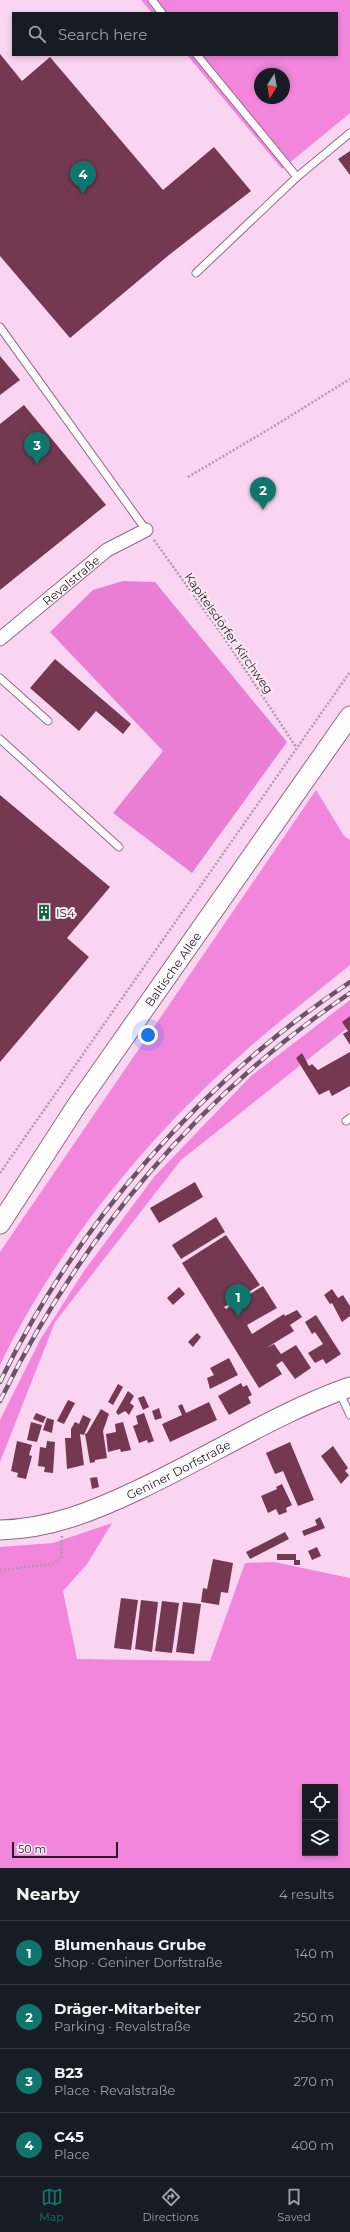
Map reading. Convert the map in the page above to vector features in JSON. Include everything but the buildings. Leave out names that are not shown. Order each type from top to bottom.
[{"type":"main road","name":"Baltische Allee","points":[[0,1224],[76,1106],[350,716]]},
{"type":"main road","name":"Geniner Dorfstraße","points":[[0,1530],[26,1530],[100,1508],[164,1478],[307,1403],[344,1389]]},
{"type":"street","name":"Revalstraße","points":[[0,639],[107,550],[146,530]]},
{"type":"lane","points":[[152,0],[161,12]]},
{"type":"lane","points":[[198,56],[297,177]]},
{"type":"lane","points":[[196,273],[297,177],[350,133]]},
{"type":"lane","points":[[0,327],[146,530]]},
{"type":"lane","points":[[0,678],[48,721]]},
{"type":"lane","points":[[0,739],[119,847]]},
{"type":"lane","points":[[344,1389],[350,1415]]},
{"type":"path","points":[[188,477],[350,379]]},
{"type":"path","name":"Kapitelsdörfer Kirchweg","points":[[146,530],[225,639],[296,747]]},
{"type":"path","points":[[0,1173],[296,747],[350,672]]},
{"type":"path","points":[[0,1570],[53,1564],[61,1559],[62,1536]]},
{"type":"shaded area","points":[[141,0],[350,0],[350,113],[282,169],[188,56],[338,56],[338,12],[151,12]]},
{"type":"shaded area","points":[[123,581],[155,582],[287,742],[192,873],[113,813],[163,751],[50,632],[93,590]]},
{"type":"shaded area","points":[[316,790],[344,836],[350,840],[350,965],[248,1048],[166,1127],[102,1202],[73,1242],[21,1323],[0,1365],[0,1252]]},
{"type":"shaded area","points":[[350,1000],[350,1026],[181,1160],[55,1322],[0,1462],[0,1420],[40,1340],[84,1271],[154,1177],[251,1076]]},
{"type":"shaded area","points":[[112,1523],[87,1564],[63,1591],[77,1659],[210,1661],[245,1563],[274,1562],[350,1578],[350,1868],[0,1868],[0,1547],[53,1543]]},
{"type":"railway","points":[[0,1382],[31,1323],[67,1266],[106,1211],[149,1159],[195,1110],[244,1064],[296,1021],[350,982]]},
{"type":"railway","points":[[0,1401],[32,1341],[67,1282],[106,1227],[148,1174],[194,1124],[243,1077],[295,1033],[350,993]]},
{"type":"place","name":"C45","points":[[83,194]]},
{"type":"place","name":"B23","points":[[37,465]]},
{"type":"place","name":"Dräger-Mitarbeiter","points":[[263,510]]},
{"type":"place","name":"IS4","points":[[44,912]]},
{"type":"place","name":"Blumenhaus Grube","points":[[238,1317]]}]
